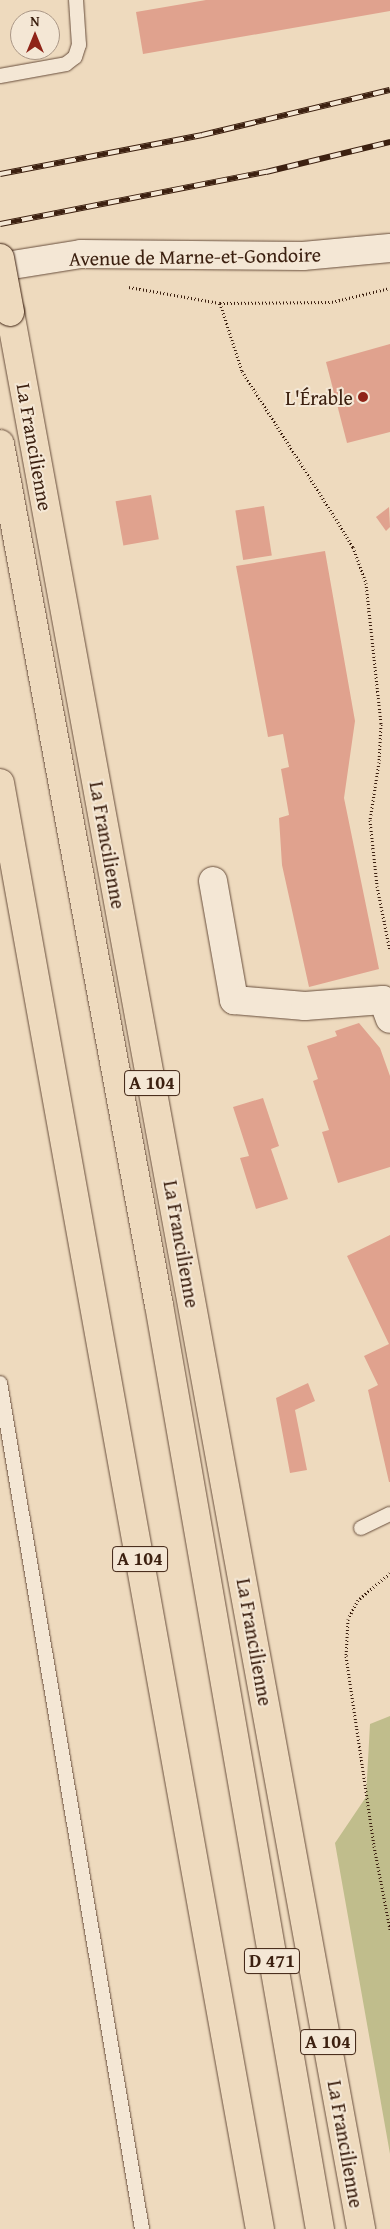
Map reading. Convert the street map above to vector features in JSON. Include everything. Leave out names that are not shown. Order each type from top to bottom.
[{"type":"main road","name":"La Francilienne","points":[[0,258],[361,2229]]},
{"type":"main road","name":"D 471","points":[[0,444],[159,1305],[224,1693],[320,2229]]},
{"type":"main road","name":"A 104","points":[[0,783],[260,2229]]},
{"type":"street","name":"Avenue de Marne-et-Gondoire","points":[[0,268],[81,254],[303,256],[390,248]]},
{"type":"street","points":[[213,881],[234,1000],[305,1006],[383,1000],[390,1019]]},
{"type":"lane","points":[[0,76],[66,64],[75,57],[79,45],[76,0]]},
{"type":"lane","points":[[0,1383],[142,2229]]},
{"type":"lane","points":[[360,1528],[390,1514]]},
{"type":"path","points":[[125,286],[220,303],[332,302],[390,288]]},
{"type":"path","points":[[220,303],[242,371],[353,547],[366,583],[381,724],[380,762],[370,820],[377,886],[390,951]]},
{"type":"path","points":[[390,1573],[355,1606],[348,1619],[346,1656],[364,1789],[390,1929]]},
{"type":"shaded area","points":[[390,1716],[390,2154],[335,1843],[366,1797],[370,1724]]},
{"type":"building","points":[[206,0],[390,0],[390,11],[143,54],[136,12]]},
{"type":"building","name":"L'Érable","points":[[390,344],[390,432],[347,443],[326,362]]},
{"type":"building","points":[[151,495],[159,539],[123,546],[116,501]]},
{"type":"building","points":[[264,506],[272,555],[243,560],[235,511]]},
{"type":"building","points":[[389,507],[390,527],[386,531],[376,517]]},
{"type":"building","points":[[325,551],[355,721],[344,798],[379,969],[309,987],[282,865],[279,818],[289,815],[281,769],[289,767],[283,734],[268,737],[236,566]]},
{"type":"building","points":[[359,1023],[380,1048],[390,1076],[390,1167],[338,1183],[322,1132],[329,1130],[313,1081],[318,1079],[307,1046],[337,1036],[335,1031]]},
{"type":"building","points":[[263,1098],[279,1146],[271,1149],[288,1199],[256,1209],[240,1158],[249,1156],[233,1107]]},
{"type":"building","points":[[390,1235],[389,1482],[368,1390],[378,1385],[364,1356],[389,1344],[347,1256]]},
{"type":"building","points":[[308,1383],[315,1401],[295,1410],[307,1470],[290,1473],[276,1398]]},
{"type":"railway","points":[[0,174],[202,135],[390,90]]},
{"type":"railway","points":[[0,224],[266,172],[390,142]]},
{"type":"place","name":"L'Érable","points":[[363,397]]}]
